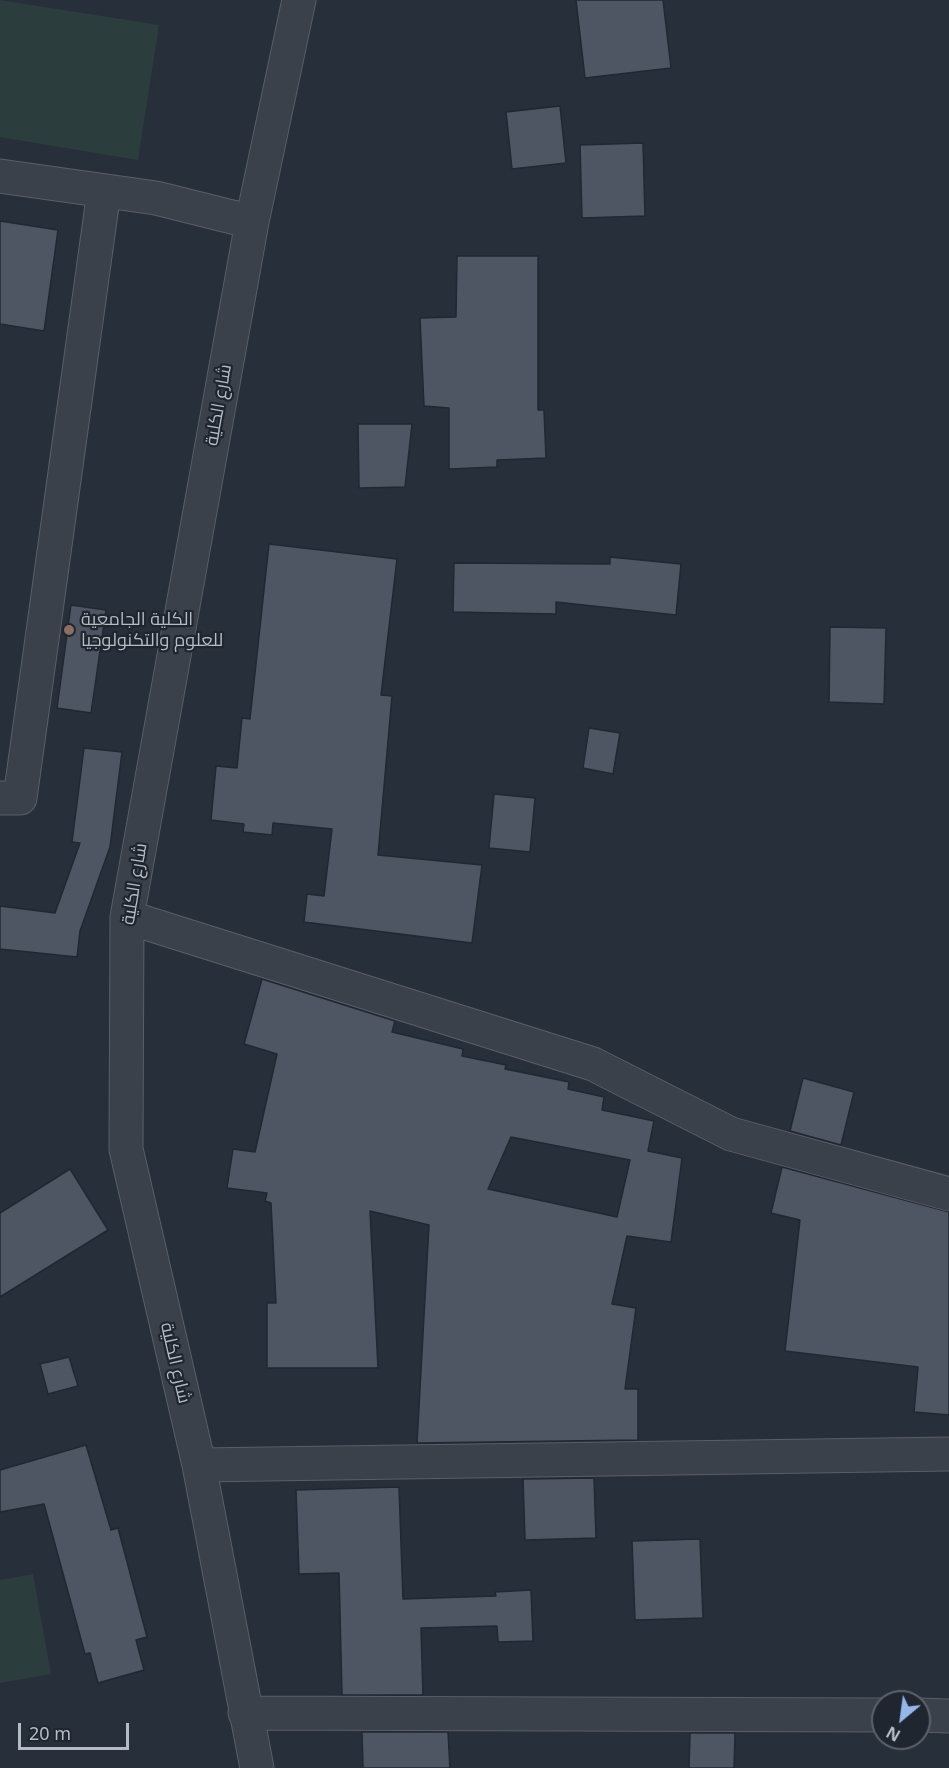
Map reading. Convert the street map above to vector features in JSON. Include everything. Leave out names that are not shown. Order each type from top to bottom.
[{"type":"street","name":"شارع الكلية","points":[[256,1768],[199,1466],[126,1149],[127,917],[252,222],[299,0]]},
{"type":"street","points":[[0,176],[156,198],[252,222]]},
{"type":"street","points":[[0,798],[20,798],[105,190]]},
{"type":"street","points":[[127,917],[593,1064],[731,1134],[949,1194]]},
{"type":"street","points":[[199,1466],[949,1454]]},
{"type":"street","points":[[245,1713],[871,1715]]},
{"type":"street","points":[[931,1715],[949,1716]]},
{"type":"shaded area","points":[[0,0],[159,25],[138,160],[0,137]]},
{"type":"shaded area","points":[[33,1574],[51,1674],[0,1683],[0,1580]]},
{"type":"building","points":[[576,0],[663,0],[671,68],[585,78]]},
{"type":"building","points":[[560,106],[566,163],[512,169],[506,112]]},
{"type":"building","points":[[643,143],[645,216],[582,218],[580,145]]},
{"type":"building","points":[[0,221],[58,230],[44,331],[0,324]]},
{"type":"building","points":[[457,256],[538,256],[538,410],[544,410],[546,458],[497,460],[497,467],[449,469],[449,408],[424,406],[420,318],[456,317]]},
{"type":"building","points":[[358,424],[412,424],[405,487],[359,488]]},
{"type":"building","points":[[269,544],[397,559],[381,695],[392,696],[378,855],[482,865],[472,943],[304,922],[307,894],[324,896],[332,829],[273,823],[272,835],[243,832],[244,824],[211,820],[216,766],[237,768],[242,718],[250,719]]},
{"type":"building","points":[[610,557],[681,564],[676,615],[556,602],[556,614],[453,612],[454,563],[610,564]]},
{"type":"building","points":[[71,605],[106,610],[91,713],[57,708]]},
{"type":"building","points":[[830,627],[886,628],[884,704],[829,702]]},
{"type":"building","points":[[589,728],[620,733],[613,774],[583,768]]},
{"type":"building","points":[[84,748],[122,752],[110,847],[80,931],[77,957],[0,949],[0,906],[55,913],[80,843],[72,842]]},
{"type":"building","points":[[494,794],[535,798],[530,852],[489,848]]},
{"type":"building","points":[[262,979],[395,1021],[392,1032],[463,1049],[462,1056],[506,1065],[505,1069],[569,1082],[568,1089],[604,1097],[602,1110],[654,1121],[648,1151],[682,1158],[671,1242],[627,1236],[612,1304],[636,1308],[625,1389],[638,1389],[638,1440],[417,1443],[429,1225],[370,1211],[378,1368],[267,1368],[267,1303],[276,1303],[271,1203],[265,1201],[267,1193],[227,1188],[233,1149],[255,1152],[277,1054],[244,1044]],"holes":[[[511,1137],[630,1160],[617,1217],[488,1189]]]},
{"type":"building","points":[[803,1078],[854,1092],[841,1145],[790,1131]]},
{"type":"building","points":[[782,1167],[949,1212],[949,1415],[914,1412],[918,1367],[785,1351],[800,1220],[771,1213]]},
{"type":"building","points":[[70,1169],[108,1230],[0,1297],[0,1213]]},
{"type":"building","points":[[69,1357],[78,1386],[48,1394],[40,1364]]},
{"type":"building","points":[[86,1445],[111,1530],[118,1528],[147,1637],[136,1640],[144,1670],[98,1683],[90,1653],[85,1654],[44,1504],[0,1512],[0,1470]]},
{"type":"building","points":[[594,1478],[596,1538],[525,1540],[523,1479]]},
{"type":"building","points":[[399,1487],[403,1599],[496,1596],[495,1592],[531,1590],[533,1641],[498,1642],[497,1626],[421,1628],[423,1695],[342,1695],[339,1573],[299,1574],[296,1490]]},
{"type":"building","points":[[700,1539],[703,1618],[635,1620],[632,1541]]},
{"type":"building","points":[[362,1732],[448,1732],[450,1768],[363,1768]]},
{"type":"building","points":[[690,1733],[735,1733],[734,1768],[689,1768]]},
{"type":"place","name":"الكلية الجامعية للعلوم والتكنولوجيا","points":[[69,630]]}]
